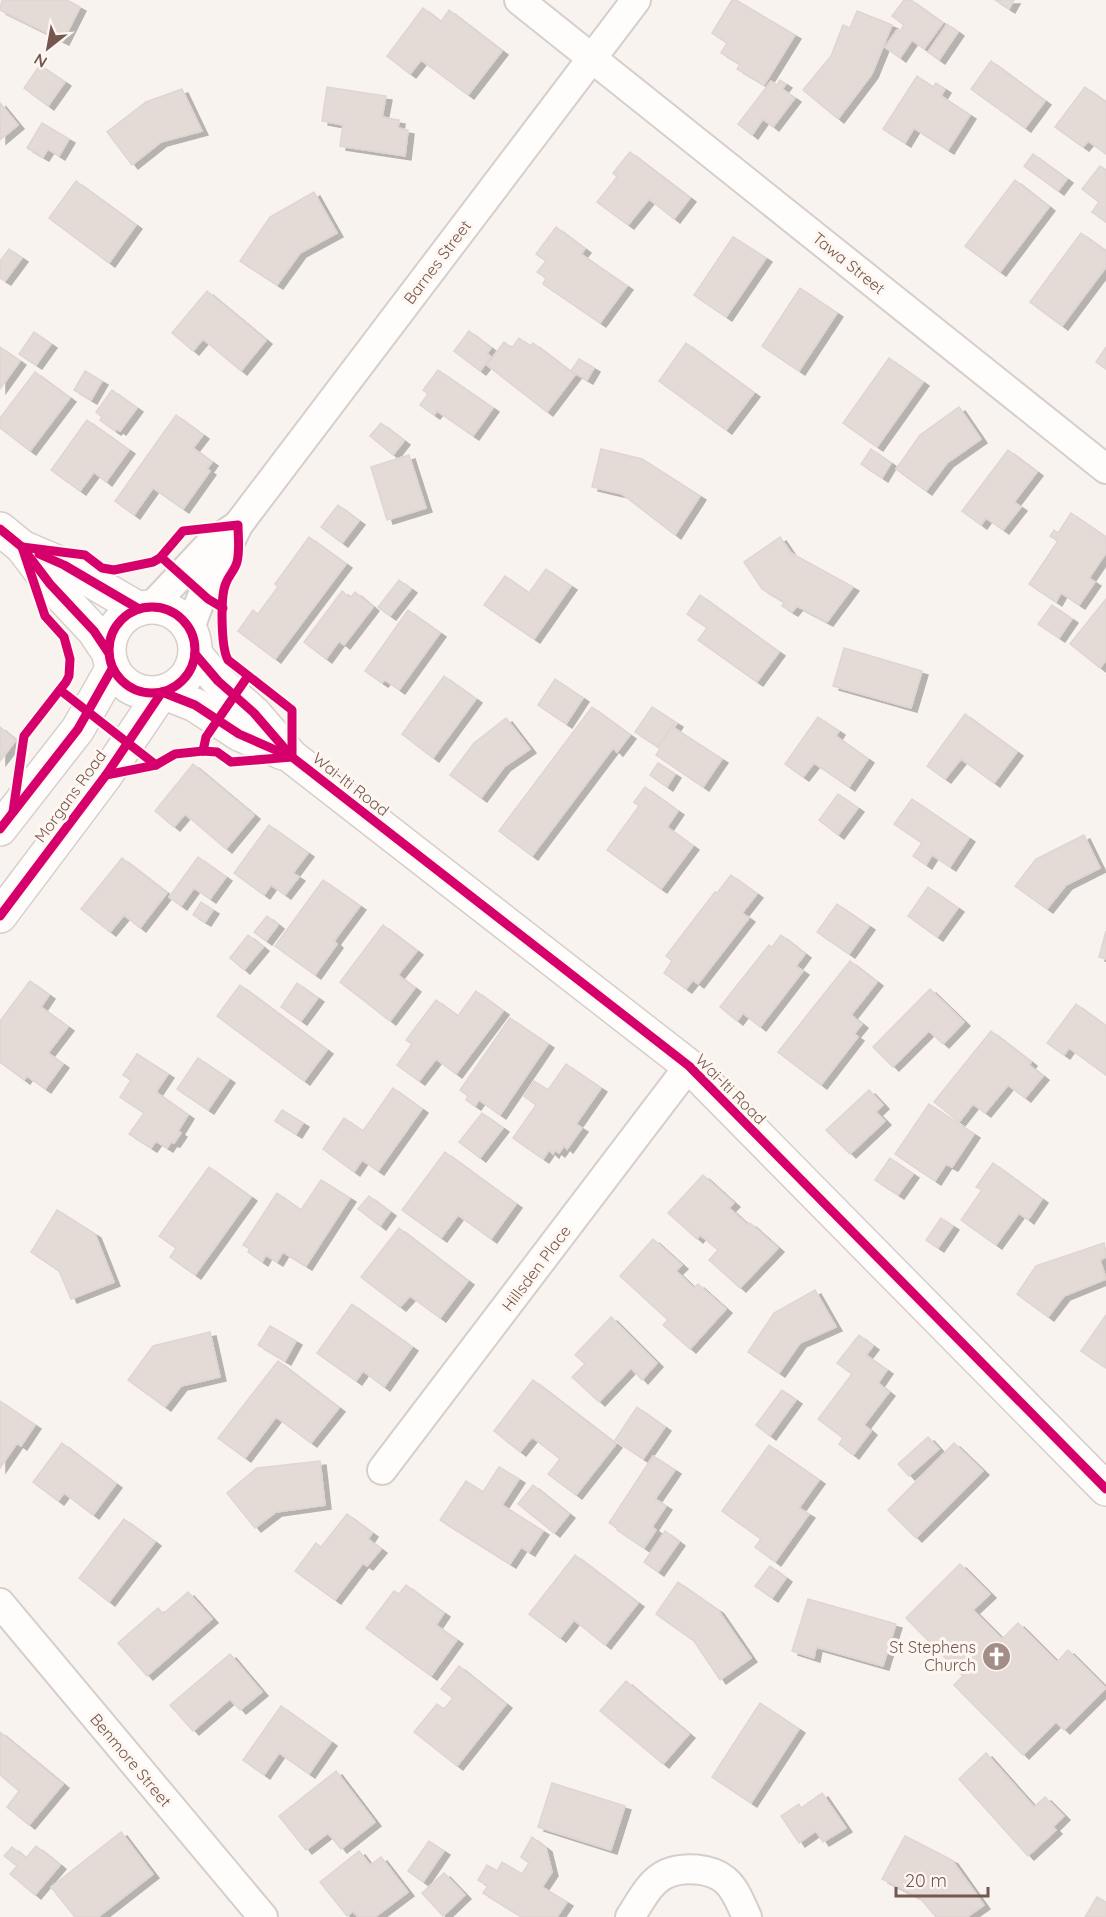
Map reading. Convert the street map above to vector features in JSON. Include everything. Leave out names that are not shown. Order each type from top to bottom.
[{"type":"street","name":"Tawa Street","points":[[519,0],[1106,469]]},
{"type":"street","name":"Barnes Street","points":[[193,642],[196,609],[238,525],[636,0]]},
{"type":"street","name":"Barnes Street","points":[[145,608],[210,544],[238,525]]},
{"type":"street","points":[[11,538],[145,608]]},
{"type":"street","points":[[11,538],[94,631],[121,681],[133,689],[147,694],[176,687],[187,676],[193,665],[193,642],[173,613],[162,608],[145,608],[126,615],[117,625],[110,638],[110,660]]},
{"type":"street","name":"Wai-Iti Road","points":[[193,642],[218,681],[254,713],[292,757],[689,1066],[1106,1489]]},
{"type":"street","name":"Morgans Road","points":[[0,829],[78,729],[110,660]]},
{"type":"street","name":"Wai-Iti Road","points":[[162,692],[195,705],[239,734],[292,757]]},
{"type":"street","name":"Morgans Road","points":[[0,916],[106,775],[162,692]]},
{"type":"street","name":"Hillsden Place","points":[[382,1470],[689,1066]]},
{"type":"street","name":"Benmore Street","points":[[1,1607],[262,1917]]},
{"type":"street","points":[[630,1917],[648,1889],[666,1874],[688,1869],[709,1872],[726,1881],[737,1896],[747,1917]]},
{"type":"building","points":[[2,0],[67,0],[80,7],[63,41],[0,10]]},
{"type":"building","points":[[732,0],[736,0],[795,35],[764,85],[737,69],[740,64],[721,53],[727,43],[712,33]]},
{"type":"building","points":[[904,0],[911,0],[943,23],[924,49],[912,40],[900,58],[885,47],[897,30],[900,31],[904,25],[892,16]]},
{"type":"building","points":[[995,0],[1014,0],[1009,9]]},
{"type":"building","points":[[423,8],[441,22],[449,10],[502,51],[468,95],[421,60],[410,74],[387,56]]},
{"type":"building","points":[[857,11],[892,25],[872,74],[838,119],[803,90],[831,56],[843,25],[850,28]]},
{"type":"building","points":[[947,24],[958,32],[939,60],[928,52]]},
{"type":"building","points":[[991,61],[1045,101],[1025,128],[971,89]]},
{"type":"building","points":[[40,65],[65,82],[48,106],[24,88]]},
{"type":"building","points":[[917,76],[933,87],[936,83],[945,89],[941,96],[970,115],[948,150],[914,128],[905,143],[883,129]]},
{"type":"building","points":[[780,80],[786,84],[782,89],[795,98],[773,127],[763,119],[752,135],[738,124],[771,81],[777,85]]},
{"type":"building","points":[[327,87],[386,96],[382,117],[399,120],[398,128],[408,130],[405,156],[340,146],[343,125],[322,121]]},
{"type":"building","points":[[1085,87],[1106,102],[1106,154],[1088,141],[1083,147],[1055,127]]},
{"type":"building","points":[[182,89],[202,131],[161,142],[132,165],[107,132],[146,102]]},
{"type":"building","points":[[0,103],[18,125],[0,140]]},
{"type":"building","points":[[42,123],[69,139],[59,156],[48,149],[43,157],[27,148]]},
{"type":"building","points":[[630,152],[690,198],[674,219],[649,199],[628,225],[597,202],[617,177],[613,173]]},
{"type":"building","points":[[1033,154],[1067,179],[1058,191],[1024,166]]},
{"type":"building","points":[[1100,166],[1106,170],[1106,222],[1092,212],[1099,202],[1082,189]]},
{"type":"building","points":[[1015,180],[1049,207],[1000,272],[965,246]]},
{"type":"building","points":[[76,181],[136,225],[109,263],[49,218]]},
{"type":"building","points":[[314,192],[337,233],[300,253],[277,285],[240,261],[270,217]]},
{"type":"building","points":[[556,227],[585,249],[581,254],[627,286],[600,323],[543,284],[546,278],[537,272],[546,261],[536,254]]},
{"type":"building","points":[[1081,233],[1106,251],[1106,267],[1062,326],[1030,302]]},
{"type":"building","points":[[733,237],[766,258],[726,317],[694,295]]},
{"type":"building","points":[[9,249],[22,258],[5,281],[0,278],[0,261]]},
{"type":"building","points":[[800,288],[837,313],[799,371],[762,346]]},
{"type":"building","points":[[207,291],[266,340],[241,371],[203,339],[193,351],[172,333]]},
{"type":"building","points":[[469,331],[491,348],[487,353],[491,357],[480,371],[454,351]]},
{"type":"building","points":[[34,332],[51,344],[36,365],[19,354]]},
{"type":"building","points":[[519,338],[530,346],[533,343],[575,375],[547,412],[487,365],[504,342],[512,348]]},
{"type":"building","points":[[686,343],[754,393],[726,430],[659,381]]},
{"type":"building","points":[[0,347],[20,361],[0,389]]},
{"type":"building","points":[[1106,347],[1106,369],[1096,362]]},
{"type":"building","points":[[889,358],[923,382],[877,447],[843,423]]},
{"type":"building","points":[[579,359],[594,368],[587,380],[571,371]]},
{"type":"building","points":[[438,370],[493,408],[473,436],[437,411],[434,415],[420,405],[428,394],[423,390]]},
{"type":"building","points":[[85,371],[102,381],[91,400],[74,390]]},
{"type":"building","points":[[35,372],[70,398],[30,451],[0,428],[0,418]]},
{"type":"building","points":[[112,390],[137,408],[120,431],[117,429],[115,431],[100,420],[102,417],[96,412]]},
{"type":"building","points":[[959,407],[981,439],[947,463],[926,491],[896,469],[920,435]]},
{"type":"building","points":[[176,415],[203,435],[193,448],[212,462],[207,469],[210,471],[183,509],[153,488],[134,515],[115,501]]},
{"type":"building","points":[[87,420],[129,450],[106,482],[94,472],[80,491],[51,470]]},
{"type":"building","points":[[381,423],[404,441],[393,455],[370,436]]},
{"type":"building","points":[[601,449],[642,459],[700,496],[675,535],[622,494],[592,487]]},
{"type":"building","points":[[871,449],[891,463],[882,478],[861,464]]},
{"type":"building","points":[[1008,450],[1037,472],[1014,502],[1021,507],[1003,530],[986,518],[981,525],[962,511]]},
{"type":"building","points":[[409,455],[426,508],[387,520],[371,467]]},
{"type":"building","points":[[338,505],[359,521],[342,543],[321,527]]},
{"type":"building","points":[[1071,513],[1106,537],[1106,553],[1089,578],[1095,582],[1079,605],[1061,593],[1056,602],[1029,584],[1058,541],[1050,536],[1054,530],[1058,533]]},
{"type":"building","points":[[309,537],[346,564],[275,659],[238,631],[253,610],[258,614],[278,587],[275,584]]},
{"type":"building","points":[[780,537],[791,553],[853,587],[827,622],[797,606],[792,612],[782,606],[784,602],[762,589],[744,562]]},
{"type":"building","points":[[546,569],[571,586],[534,639],[484,605],[505,576],[529,593]]},
{"type":"building","points":[[399,580],[411,589],[390,616],[378,607]]},
{"type":"building","points":[[342,591],[350,598],[355,592],[373,607],[344,645],[339,641],[326,659],[304,642]]},
{"type":"building","points":[[700,595],[779,652],[757,682],[698,640],[707,628],[687,614]]},
{"type":"building","points":[[1106,599],[1106,660],[1100,668],[1070,644]]},
{"type":"building","points":[[1052,605],[1072,619],[1059,638],[1038,624]]},
{"type":"building","points":[[408,610],[440,633],[399,690],[385,680],[382,683],[365,671]]},
{"type":"building","points":[[844,648],[922,671],[911,708],[833,686]]},
{"type":"building","points":[[444,676],[476,699],[433,758],[402,734]]},
{"type":"building","points":[[555,679],[583,698],[566,724],[538,705]]},
{"type":"building","points":[[592,707],[630,735],[617,752],[613,748],[532,856],[499,831]]},
{"type":"building","points":[[652,707],[675,722],[658,747],[635,732]]},
{"type":"building","points":[[965,714],[1017,752],[994,783],[961,759],[945,779],[927,766]]},
{"type":"building","points":[[818,717],[839,731],[836,736],[868,759],[849,787],[814,763],[803,777],[785,764]]},
{"type":"building","points":[[506,718],[530,749],[504,767],[481,798],[450,775],[474,743]]},
{"type":"building","points":[[675,722],[677,723],[674,728],[722,759],[703,787],[656,755],[660,749],[658,747]]},
{"type":"building","points":[[0,727],[16,740],[0,761]]},
{"type":"building","points":[[658,763],[675,774],[667,787],[650,775]]},
{"type":"building","points":[[193,764],[254,815],[226,849],[185,814],[174,827],[155,811]]},
{"type":"building","points":[[645,787],[678,811],[667,827],[693,846],[661,889],[607,850],[639,806],[634,802]]},
{"type":"building","points":[[838,794],[858,808],[838,835],[819,820]]},
{"type":"building","points":[[912,799],[969,838],[950,867],[932,855],[926,865],[913,856],[922,843],[894,824]]},
{"type":"building","points":[[269,825],[308,853],[293,873],[299,877],[285,895],[271,885],[264,895],[234,873]]},
{"type":"building","points":[[1084,835],[1100,868],[1066,885],[1047,909],[1015,886],[1036,859]]},
{"type":"building","points":[[198,857],[226,877],[210,899],[194,888],[181,906],[169,897]]},
{"type":"building","points":[[122,858],[167,893],[140,928],[124,915],[110,932],[81,909]]},
{"type":"building","points":[[731,875],[757,894],[742,913],[749,918],[698,984],[693,980],[686,989],[664,973],[672,961],[666,956],[715,892],[717,893]]},
{"type":"building","points":[[323,880],[360,906],[334,941],[337,944],[315,975],[275,946]]},
{"type":"building","points":[[928,887],[958,908],[937,937],[908,916]]},
{"type":"building","points":[[201,902],[213,910],[205,922],[193,915]]},
{"type":"building","points":[[837,904],[869,926],[849,954],[817,932]]},
{"type":"building","points":[[267,916],[278,925],[266,941],[254,932]]},
{"type":"building","points":[[383,925],[417,951],[398,975],[415,988],[390,1021],[340,982]]},
{"type":"building","points":[[1106,931],[1106,959],[1099,957]]},
{"type":"building","points":[[248,935],[263,947],[244,970],[230,958]]},
{"type":"building","points":[[781,935],[805,954],[796,966],[803,971],[760,1027],[743,1013],[737,1021],[720,1007],[769,945],[772,947]]},
{"type":"building","points":[[850,961],[877,982],[851,1015],[862,1024],[854,1034],[858,1037],[821,1085],[778,1052]]},
{"type":"building","points":[[30,981],[49,995],[41,1007],[68,1027],[48,1053],[63,1064],[45,1089],[27,1076],[24,1080],[0,1062],[0,1021]]},
{"type":"building","points":[[297,983],[318,998],[301,1021],[281,1007]]},
{"type":"building","points":[[240,985],[327,1050],[304,1081],[217,1016]]},
{"type":"building","points":[[930,989],[964,1022],[943,1044],[929,1031],[893,1067],[873,1047]]},
{"type":"building","points":[[476,991],[503,1011],[456,1074],[436,1059],[419,1081],[397,1065],[412,1044],[406,1040],[436,1000],[458,1016]]},
{"type":"building","points":[[1076,1004],[1106,1026],[1106,1075],[1069,1048],[1064,1055],[1047,1043]]},
{"type":"building","points":[[510,1018],[548,1044],[500,1115],[479,1100],[475,1106],[466,1100],[468,1096],[460,1090]]},
{"type":"building","points":[[991,1031],[1031,1062],[1029,1065],[1043,1076],[1025,1098],[1008,1085],[985,1113],[973,1104],[959,1122],[934,1102]]},
{"type":"building","points":[[137,1054],[168,1074],[156,1092],[188,1115],[178,1131],[181,1133],[167,1148],[156,1141],[151,1148],[129,1134],[144,1113],[120,1097],[131,1080],[123,1075]]},
{"type":"building","points":[[198,1058],[229,1079],[208,1110],[177,1089]]},
{"type":"building","points":[[566,1064],[601,1088],[576,1124],[582,1128],[567,1149],[564,1146],[559,1153],[555,1150],[553,1154],[549,1150],[543,1159],[513,1138],[536,1105],[524,1096],[534,1081],[548,1090]]},
{"type":"building","points":[[393,1088],[422,1109],[378,1171],[362,1160],[354,1172],[323,1149],[344,1118],[363,1131]]},
{"type":"building","points":[[869,1090],[883,1105],[876,1112],[885,1121],[850,1154],[826,1130]]},
{"type":"building","points":[[929,1104],[974,1134],[952,1167],[946,1164],[935,1181],[895,1154]]},
{"type":"building","points":[[282,1110],[303,1123],[296,1134],[275,1121]]},
{"type":"building","points":[[482,1113],[503,1128],[480,1158],[459,1142]]},
{"type":"building","points":[[445,1152],[516,1204],[491,1239],[458,1215],[441,1238],[402,1210]]},
{"type":"building","points":[[890,1158],[913,1174],[898,1195],[875,1180]]},
{"type":"building","points":[[993,1163],[1042,1199],[1028,1220],[1019,1213],[996,1245],[961,1220],[982,1190],[976,1187]]},
{"type":"building","points":[[209,1167],[251,1197],[195,1275],[170,1257],[176,1248],[159,1236]]},
{"type":"building","points":[[703,1175],[734,1203],[729,1208],[778,1248],[740,1288],[709,1260],[718,1250],[700,1235],[697,1239],[668,1213]]},
{"type":"building","points":[[321,1180],[350,1198],[306,1266],[283,1252],[277,1262],[266,1255],[262,1262],[248,1252],[250,1249],[243,1245],[277,1193],[301,1210]]},
{"type":"building","points":[[369,1196],[390,1212],[380,1226],[358,1209]]},
{"type":"building","points":[[57,1210],[95,1234],[114,1282],[71,1299],[59,1271],[31,1252]]},
{"type":"building","points":[[941,1218],[953,1226],[938,1248],[926,1240]]},
{"type":"building","points":[[399,1228],[468,1281],[440,1318],[410,1296],[400,1307],[361,1277]]},
{"type":"building","points":[[653,1239],[682,1265],[676,1271],[694,1288],[698,1284],[726,1309],[690,1349],[663,1325],[668,1320],[620,1276]]},
{"type":"building","points":[[1104,1243],[1106,1257],[1100,1260],[1106,1279],[1064,1296],[1048,1317],[1017,1294],[1036,1266]]},
{"type":"building","points":[[815,1290],[836,1327],[800,1343],[779,1373],[748,1352],[774,1313]]},
{"type":"building","points":[[352,1304],[412,1347],[384,1387],[363,1371],[356,1381],[317,1353]]},
{"type":"building","points":[[1106,1315],[1106,1368],[1081,1351]]},
{"type":"building","points":[[611,1317],[657,1363],[642,1380],[631,1368],[599,1402],[572,1377],[585,1364],[575,1355]]},
{"type":"building","points":[[270,1326],[296,1341],[285,1361],[258,1345]]},
{"type":"building","points":[[210,1332],[220,1377],[181,1386],[165,1407],[128,1380],[153,1346]]},
{"type":"building","points":[[859,1335],[873,1346],[866,1355],[887,1370],[878,1383],[889,1392],[864,1425],[871,1431],[853,1455],[839,1444],[843,1438],[818,1419],[852,1374],[837,1363]]},
{"type":"building","points":[[278,1361],[339,1408],[311,1443],[276,1417],[245,1458],[218,1438]]},
{"type":"building","points":[[533,1380],[616,1444],[576,1495],[548,1474],[560,1459],[532,1437],[520,1452],[494,1431]]},
{"type":"building","points":[[782,1390],[796,1400],[770,1436],[756,1425]]},
{"type":"building","points":[[0,1401],[35,1425],[21,1446],[17,1443],[0,1468]]},
{"type":"building","points":[[637,1407],[665,1427],[643,1459],[615,1440]]},
{"type":"building","points":[[928,1437],[939,1449],[909,1476],[898,1464]]},
{"type":"building","points":[[62,1443],[116,1484],[93,1515],[64,1493],[58,1501],[33,1482]]},
{"type":"building","points":[[954,1443],[983,1471],[916,1538],[888,1510]]},
{"type":"building","points":[[769,1445],[819,1480],[799,1508],[809,1514],[775,1562],[755,1547],[761,1539],[722,1511]]},
{"type":"building","points":[[653,1456],[675,1470],[655,1499],[666,1506],[652,1527],[656,1530],[644,1548],[609,1523]]},
{"type":"building","points":[[320,1461],[325,1505],[276,1512],[255,1528],[227,1493],[257,1468]]},
{"type":"building","points":[[499,1467],[519,1479],[502,1505],[543,1531],[529,1552],[521,1547],[510,1564],[440,1520],[466,1481],[483,1492]]},
{"type":"building","points":[[533,1485],[569,1514],[554,1533],[518,1504]]},
{"type":"building","points":[[347,1514],[372,1533],[368,1539],[381,1549],[367,1566],[363,1563],[335,1600],[295,1571],[316,1543],[321,1547]]},
{"type":"building","points":[[124,1519],[155,1542],[109,1602],[79,1578]]},
{"type":"building","points":[[665,1531],[679,1542],[658,1572],[644,1562]]},
{"type":"building","points":[[575,1555],[638,1603],[605,1645],[574,1620],[560,1638],[529,1614]]},
{"type":"building","name":"St Stephens Church","points":[[960,1564],[990,1594],[973,1610],[1002,1639],[1018,1623],[1057,1662],[1068,1650],[1106,1688],[1064,1730],[1056,1722],[1023,1755],[954,1685],[963,1676],[906,1618]]},
{"type":"building","points":[[770,1566],[786,1578],[772,1598],[755,1586]]},
{"type":"building","points":[[678,1582],[718,1610],[751,1658],[720,1680],[694,1641],[656,1614]]},
{"type":"building","points":[[406,1585],[444,1613],[436,1625],[457,1640],[431,1676],[366,1628],[394,1591],[399,1594]]},
{"type":"building","points":[[188,1592],[212,1619],[147,1676],[118,1643],[158,1608],[163,1614]]},
{"type":"building","points":[[808,1599],[896,1624],[883,1666],[816,1647],[814,1658],[792,1651]]},
{"type":"building","points":[[230,1654],[262,1692],[240,1710],[230,1699],[193,1731],[170,1705]]},
{"type":"building","points":[[459,1666],[506,1704],[457,1766],[414,1732],[437,1704],[444,1709],[453,1698],[441,1689]]},
{"type":"building","points":[[626,1681],[689,1734],[663,1764],[600,1711]]},
{"type":"building","points":[[760,1703],[799,1729],[751,1803],[712,1777]]},
{"type":"building","points":[[281,1706],[331,1742],[309,1774],[279,1753],[264,1775],[243,1760]]},
{"type":"building","points":[[0,1732],[63,1784],[29,1825],[7,1807],[19,1791],[0,1775]]},
{"type":"building","points":[[986,1753],[1034,1807],[1045,1797],[1064,1816],[1053,1827],[1056,1830],[1028,1856],[959,1779]]},
{"type":"building","points":[[336,1771],[375,1822],[341,1849],[328,1833],[306,1850],[279,1816]]},
{"type":"building","points":[[552,1783],[625,1806],[611,1850],[538,1827]]},
{"type":"building","points":[[822,1793],[846,1828],[823,1842],[816,1831],[799,1843],[781,1816],[799,1804],[801,1808]]},
{"type":"building","points":[[121,1832],[153,1874],[98,1917],[75,1917],[51,1887]]},
{"type":"building","points":[[905,1836],[952,1860],[984,1905],[967,1917],[936,1917],[920,1898],[882,1879]]},
{"type":"building","points":[[532,1837],[546,1848],[552,1872],[542,1887],[567,1902],[557,1917],[522,1917],[483,1893],[488,1886],[478,1880],[487,1865],[497,1871],[502,1862],[522,1874],[529,1863],[521,1857]]},
{"type":"building","points":[[429,1841],[444,1851],[423,1882],[408,1871]]},
{"type":"building","points":[[36,1846],[60,1865],[35,1895],[10,1874],[17,1866],[4,1856],[12,1847],[26,1858]]},
{"type":"building","points":[[359,1851],[370,1865],[381,1857],[408,1892],[375,1917],[358,1917],[353,1911],[347,1916],[320,1882]]},
{"type":"building","points":[[444,1873],[465,1895],[443,1916],[422,1893]]},
{"type":"building","points":[[1097,1897],[1106,1902],[1106,1917],[1085,1917]]},
{"type":"cycle path","points":[[13,812],[24,736],[66,682],[69,676],[70,659],[64,637],[45,616],[22,547],[85,555],[102,568],[114,570],[153,562],[160,558],[183,531],[238,525],[237,562],[226,583],[223,599],[223,634],[226,654],[228,660],[292,710],[292,757],[231,762],[217,752],[203,751],[175,754],[156,765],[106,775]]},
{"type":"cycle path","points":[[0,529],[22,547],[50,584],[94,631],[108,652]]},
{"type":"cycle path","points":[[39,554],[64,565],[139,609]]},
{"type":"cycle path","points":[[161,557],[208,599],[223,608]]},
{"type":"cycle path","points":[[152,607],[169,610],[183,619],[192,633],[195,650],[192,667],[183,681],[169,690],[152,693],[135,690],[121,681],[112,667],[109,650],[112,633],[121,619],[135,610],[152,607]]},
{"type":"cycle path","points":[[195,654],[218,681],[254,713],[292,757],[689,1066],[1106,1489]]},
{"type":"cycle path","points":[[0,829],[78,729],[112,669]]},
{"type":"cycle path","points":[[203,751],[206,737],[248,676]]},
{"type":"cycle path","points":[[60,690],[156,765]]},
{"type":"cycle path","points":[[0,916],[106,775],[162,692],[195,705],[239,734],[287,755]]},
{"type":"place","name":"St Stephens Church","points":[[997,1656]]}]
